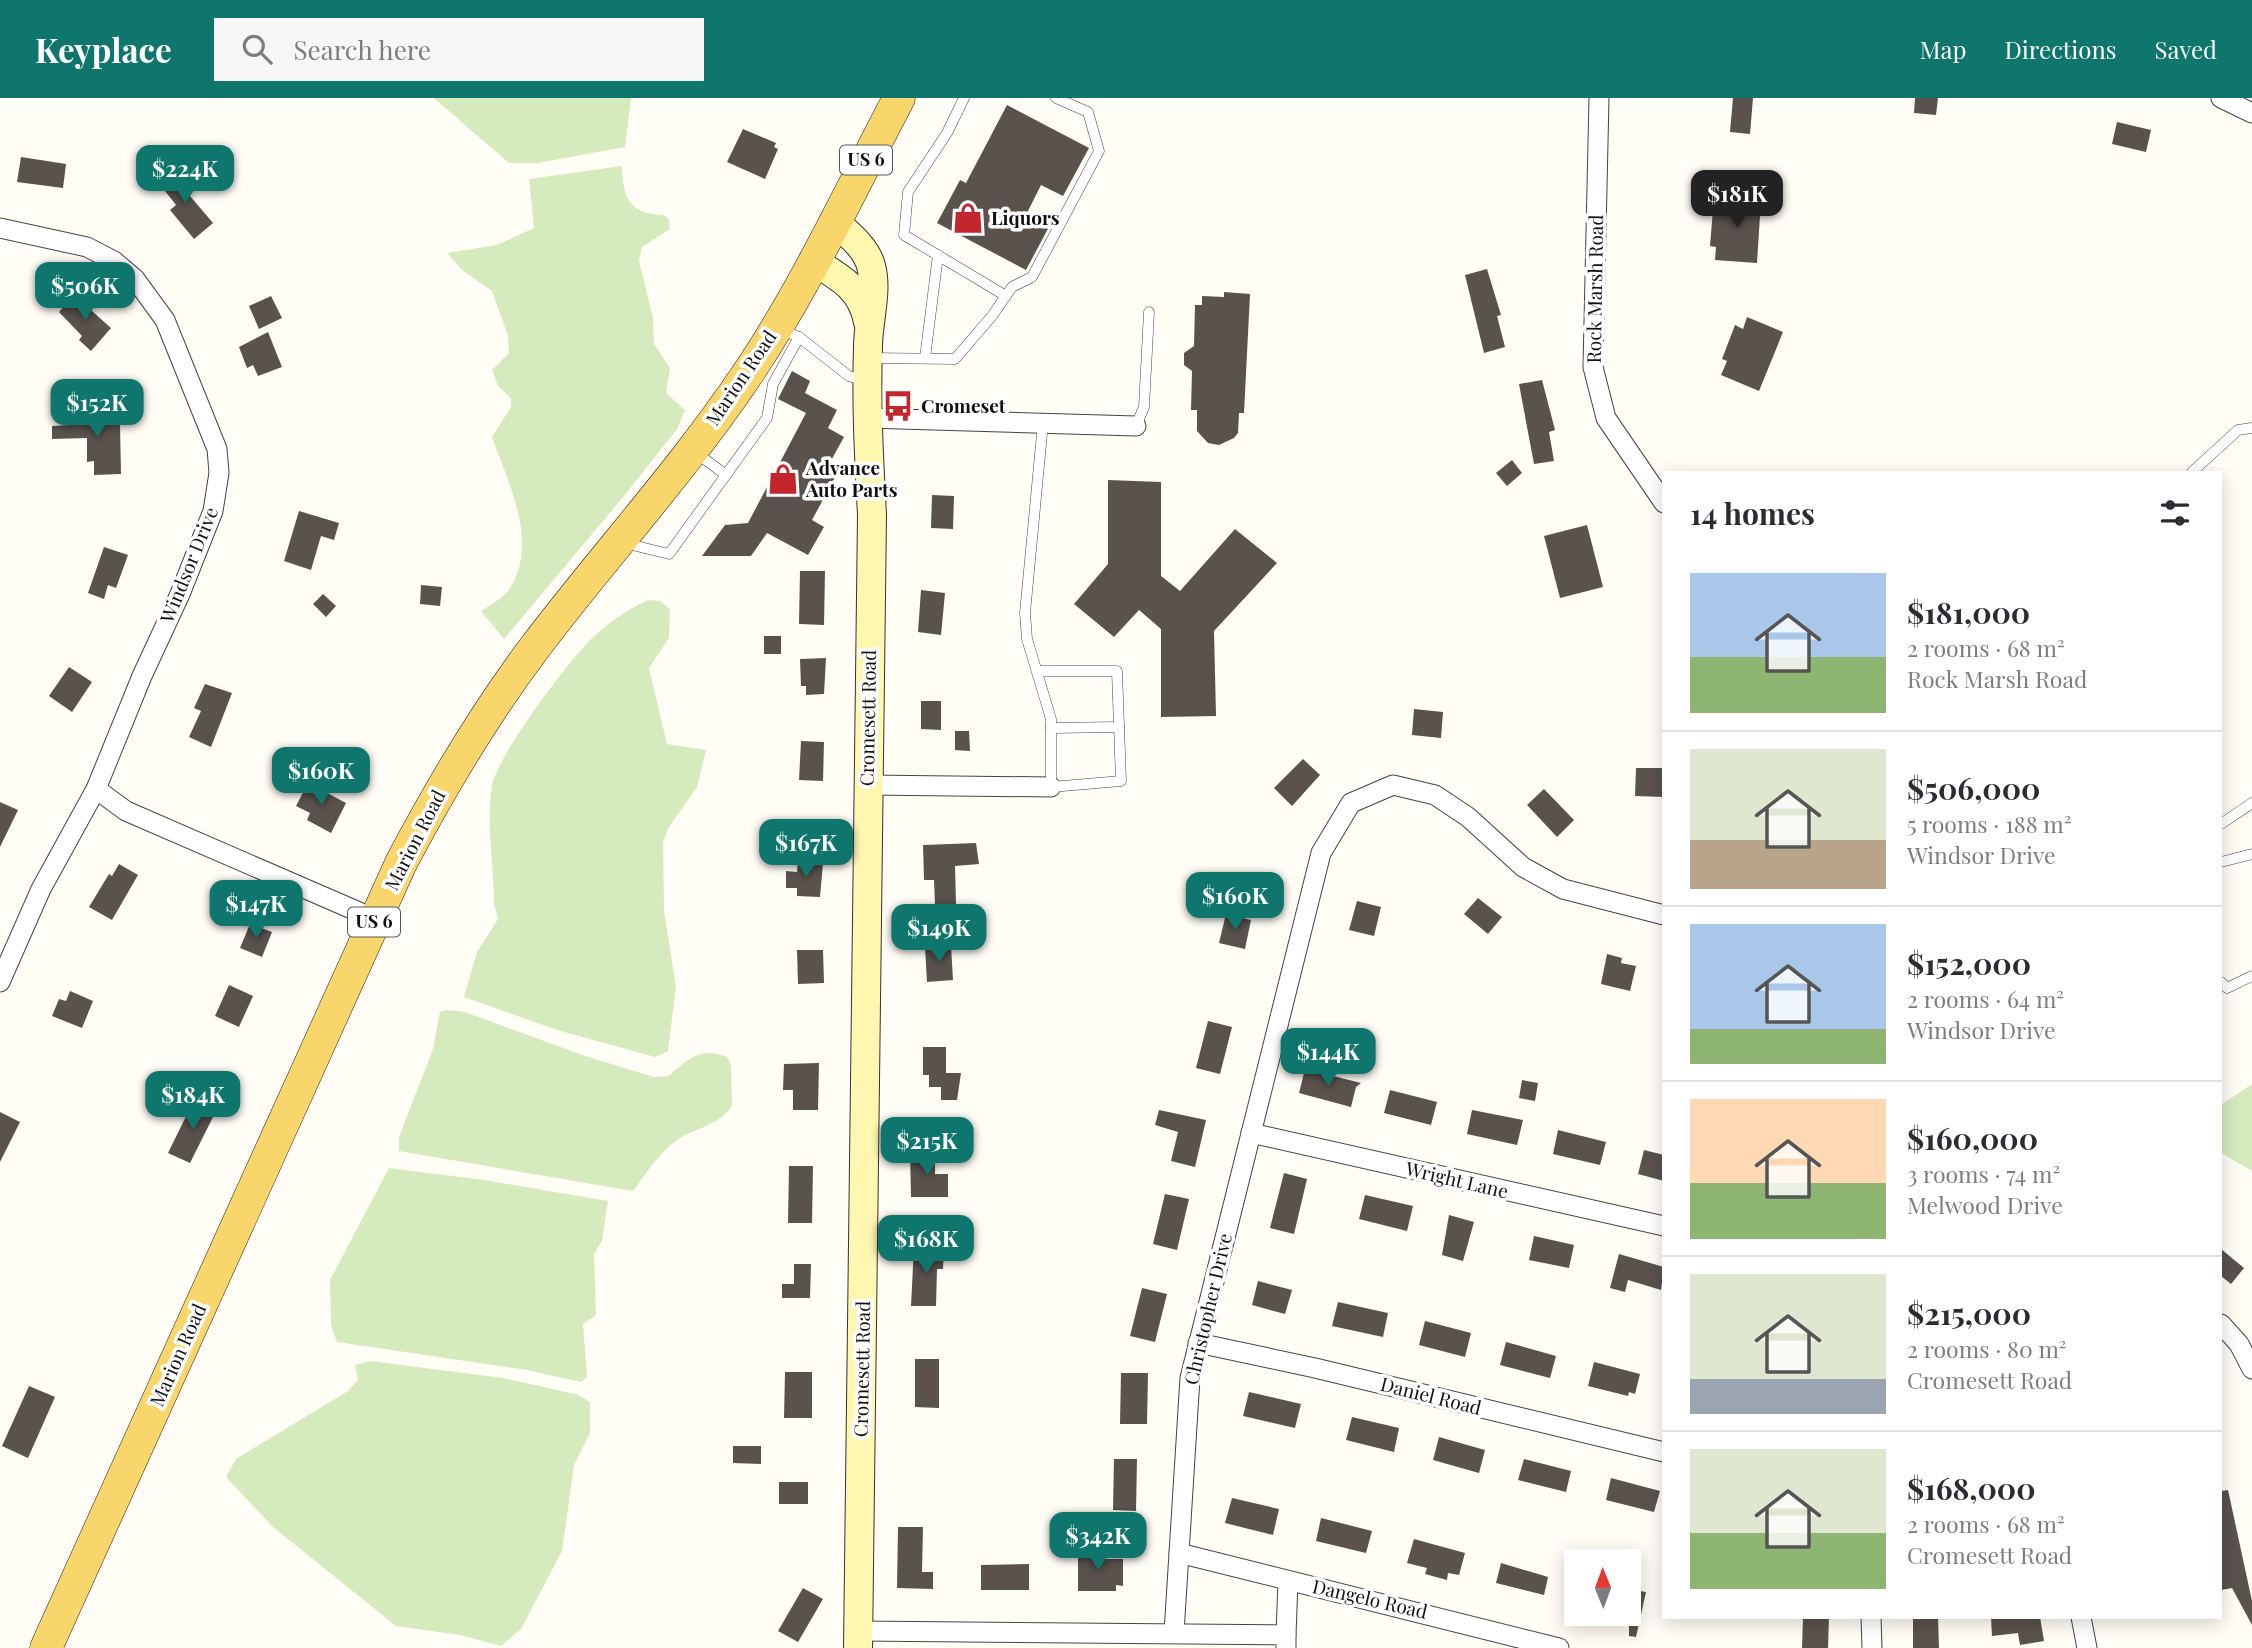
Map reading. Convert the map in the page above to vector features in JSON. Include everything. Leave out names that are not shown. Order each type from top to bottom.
[{"type":"main road","name":"Marion Road","points":[[46,1648],[375,919],[433,802],[478,726],[536,646],[620,542],[747,375],[787,332],[813,261],[899,98]]},
{"type":"street","name":"Rock Marsh Road","points":[[1599,98],[1592,367],[1606,418],[1662,500]]},
{"type":"street","points":[[2221,98],[2252,113]]},
{"type":"street","name":"Cromesett Road","points":[[834,221],[859,245],[870,264],[874,282],[868,324],[866,418],[872,515],[858,1640]]},
{"type":"street","name":"Windsor Drive","points":[[0,228],[87,247],[114,261],[135,279],[165,320],[218,452],[218,492],[202,540],[96,789],[41,888],[0,982]]},
{"type":"street","points":[[813,261],[843,278],[860,296],[868,324]]},
{"type":"street","points":[[866,418],[1136,426]]},
{"type":"street","points":[[867,785],[1034,784],[1051,787]]},
{"type":"street","name":"Christopher Drive","points":[[1174,1633],[1189,1378],[1321,853],[1350,803],[1393,785],[1435,795],[1468,817],[1523,867],[1563,889],[1662,914]]},
{"type":"street","points":[[96,789],[126,811],[375,919]]},
{"type":"street","name":"Wright Lane","points":[[1251,1133],[1662,1226]]},
{"type":"street","points":[[2222,1325],[2239,1344],[2252,1369]]},
{"type":"street","name":"Daniel Road","points":[[1198,1343],[1315,1368],[1662,1452]]},
{"type":"street","name":"Dangelo Road","points":[[1179,1553],[1432,1614],[1559,1648]]},
{"type":"street","points":[[858,1640],[1071,1640],[1174,1633],[1286,1642],[1288,1581]]},
{"type":"street","points":[[1871,1619],[1871,1648]]},
{"type":"street","points":[[2081,1619],[2087,1648]]},
{"type":"lane","points":[[964,98],[947,133],[908,192],[904,235],[1006,296]]},
{"type":"lane","points":[[620,542],[668,554],[767,418],[787,332],[849,376],[925,358],[954,359],[1012,287],[1032,277],[1099,151],[1088,112],[1056,98]]},
{"type":"lane","points":[[925,358],[938,255]]},
{"type":"lane","points":[[1136,426],[1144,407],[1149,312]]},
{"type":"lane","points":[[1038,671],[1117,671],[1121,781],[1051,787],[1048,699],[1038,671],[1027,639],[1025,613],[1043,423]]},
{"type":"lane","points":[[2193,471],[2238,430],[2252,428]]},
{"type":"lane","points":[[692,449],[726,475]]},
{"type":"lane","points":[[1051,728],[1119,727]]},
{"type":"lane","points":[[2222,823],[2252,803]]},
{"type":"lane","points":[[2222,862],[2252,854]]},
{"type":"lane","points":[[2222,983],[2227,988],[2252,976]]},
{"type":"green space","points":[[434,98],[631,98],[625,147],[538,163],[509,163]]},
{"type":"green space","points":[[622,166],[624,187],[630,203],[643,212],[664,215],[669,220],[670,229],[642,247],[639,261],[653,318],[654,344],[670,368],[666,393],[685,410],[677,429],[504,639],[481,611],[510,588],[520,565],[522,547],[521,528],[512,490],[492,437],[511,407],[511,398],[498,386],[492,370],[509,353],[508,336],[492,291],[462,270],[447,253],[497,245],[534,228],[529,179]]},
{"type":"green space","points":[[648,600],[661,601],[670,610],[669,638],[649,668],[667,744],[706,750],[697,787],[669,827],[663,842],[664,911],[676,987],[668,1051],[655,1057],[557,1030],[464,997],[477,952],[498,919],[494,904],[490,815],[492,786],[496,773],[530,717],[580,651],[611,622]]},
{"type":"green space","points":[[440,1012],[465,1012],[585,1056],[654,1077],[669,1076],[688,1060],[702,1054],[727,1057],[731,1065],[732,1106],[720,1119],[672,1144],[633,1191],[399,1151],[399,1137],[433,1049]]},
{"type":"green space","points":[[2252,1084],[2252,1171],[2222,1154],[2222,1104]]},
{"type":"green space","points":[[389,1168],[484,1180],[608,1201],[602,1241],[594,1254],[596,1315],[583,1324],[587,1377],[581,1382],[527,1370],[337,1342],[331,1325],[330,1280]]},
{"type":"green space","points":[[370,1361],[503,1378],[579,1395],[590,1402],[590,1433],[574,1465],[562,1551],[521,1629],[501,1646],[460,1635],[396,1626],[273,1527],[226,1477],[236,1459],[348,1391],[358,1380],[355,1365]]},
{"type":"building","points":[[1733,98],[1753,98],[1750,134],[1730,132]]},
{"type":"building","points":[[1915,98],[1938,98],[1936,115],[1914,113]]},
{"type":"building","points":[[1007,105],[1089,148],[1063,196],[1041,185],[1027,213],[1050,225],[1026,270],[937,223],[960,180],[966,183]]},
{"type":"building","points":[[2117,122],[2151,130],[2146,152],[2112,144]]},
{"type":"building","points":[[743,129],[776,143],[774,147],[778,149],[765,179],[727,162]]},
{"type":"building","points":[[21,157],[66,164],[63,188],[17,182]]},
{"type":"building","points":[[175,168],[189,185],[184,189],[213,223],[194,239],[170,210],[176,205],[158,182]]},
{"type":"building","points":[[1722,197],[1761,200],[1757,263],[1715,260],[1716,247],[1710,246],[1713,209],[1721,210]]},
{"type":"building","points":[[1487,269],[1501,315],[1497,316],[1505,347],[1484,353],[1465,275]]},
{"type":"building","points":[[1224,292],[1250,294],[1244,413],[1239,413],[1238,433],[1219,445],[1208,443],[1197,431],[1197,410],[1191,410],[1192,371],[1184,365],[1184,353],[1194,346],[1195,305],[1202,305],[1202,296],[1224,297]]},
{"type":"building","points":[[74,295],[111,328],[91,351],[79,340],[82,336],[59,312]]},
{"type":"building","points":[[271,296],[282,318],[259,329],[249,306]]},
{"type":"building","points":[[1747,317],[1783,332],[1759,391],[1721,375],[1727,361],[1722,359],[1735,325],[1743,329]]},
{"type":"building","points":[[268,332],[282,367],[258,376],[253,365],[247,368],[239,347]]},
{"type":"building","points":[[792,371],[810,381],[805,393],[837,410],[828,428],[844,437],[827,468],[837,474],[812,520],[824,527],[808,555],[767,533],[751,556],[702,556],[725,525],[748,523],[806,413],[778,399]]},
{"type":"building","points":[[1542,380],[1555,430],[1549,432],[1554,461],[1534,464],[1519,384]]},
{"type":"building","points":[[112,404],[111,424],[120,424],[121,474],[94,475],[94,461],[87,462],[87,438],[52,439],[52,426],[87,424],[87,405]]},
{"type":"building","points":[[1512,460],[1522,473],[1507,486],[1496,473]]},
{"type":"building","points":[[1108,480],[1161,482],[1161,576],[1180,591],[1235,529],[1277,563],[1214,631],[1216,716],[1161,717],[1161,629],[1139,610],[1114,637],[1074,604],[1108,564]]},
{"type":"building","points":[[932,495],[954,496],[953,529],[931,528]]},
{"type":"building","points":[[299,511],[339,523],[334,540],[321,536],[311,570],[284,561]]},
{"type":"building","points":[[1587,525],[1603,587],[1560,598],[1544,536]]},
{"type":"building","points":[[104,547],[128,555],[116,588],[108,585],[104,599],[88,593]]},
{"type":"building","points":[[800,571],[825,571],[824,625],[799,624]]},
{"type":"building","points":[[421,585],[442,587],[440,606],[420,604]]},
{"type":"building","points":[[921,590],[945,593],[941,635],[918,632]]},
{"type":"building","points":[[323,594],[336,606],[326,617],[313,604]]},
{"type":"building","points":[[764,636],[781,636],[781,654],[764,654]]},
{"type":"building","points":[[826,658],[824,694],[806,695],[806,686],[801,686],[800,659]]},
{"type":"building","points":[[69,667],[92,682],[72,712],[49,696]]},
{"type":"building","points":[[205,684],[232,693],[211,747],[189,737],[201,711],[194,708]]},
{"type":"building","points":[[921,701],[941,701],[941,730],[921,729]]},
{"type":"building","points":[[1414,709],[1443,712],[1441,738],[1412,735]]},
{"type":"building","points":[[955,731],[969,731],[970,751],[955,750]]},
{"type":"building","points":[[801,741],[824,742],[823,781],[799,780]]},
{"type":"building","points":[[1303,759],[1320,775],[1292,806],[1274,788]]},
{"type":"building","points":[[1636,768],[1662,768],[1662,797],[1635,796]]},
{"type":"building","points":[[308,783],[346,803],[331,833],[307,820],[310,813],[296,806]]},
{"type":"building","points":[[1544,789],[1574,820],[1557,837],[1527,805]]},
{"type":"building","points":[[0,802],[18,810],[0,847]]},
{"type":"building","points":[[976,843],[979,864],[955,866],[956,904],[935,905],[934,880],[924,880],[923,845]]},
{"type":"building","points":[[798,862],[823,863],[820,897],[797,896],[797,888],[786,888],[786,871],[797,872]]},
{"type":"building","points":[[119,864],[138,875],[112,920],[89,907],[109,874],[112,876]]},
{"type":"building","points":[[1478,898],[1502,917],[1488,934],[1464,914]]},
{"type":"building","points":[[1357,901],[1381,907],[1374,936],[1349,930]]},
{"type":"building","points":[[1226,914],[1251,920],[1245,949],[1219,943]]},
{"type":"building","points":[[250,924],[272,932],[262,957],[240,948]]},
{"type":"building","points":[[951,946],[953,980],[927,982],[925,947]]},
{"type":"building","points":[[797,950],[823,950],[824,983],[798,984]]},
{"type":"building","points":[[1607,954],[1622,958],[1621,963],[1636,966],[1630,991],[1601,984]]},
{"type":"building","points":[[229,985],[253,996],[239,1027],[215,1016]]},
{"type":"building","points":[[70,991],[93,1001],[82,1028],[52,1016],[59,999],[66,1001]]},
{"type":"building","points":[[1208,1021],[1232,1027],[1220,1074],[1196,1068]]},
{"type":"building","points":[[923,1047],[946,1047],[946,1073],[961,1073],[957,1100],[941,1100],[941,1087],[929,1087],[929,1075],[923,1075]]},
{"type":"building","points":[[819,1063],[818,1110],[793,1110],[793,1090],[783,1090],[784,1064]]},
{"type":"building","points":[[1305,1069],[1361,1083],[1356,1087],[1351,1107],[1299,1093]]},
{"type":"building","points":[[1522,1080],[1538,1083],[1535,1101],[1519,1098]]},
{"type":"building","points":[[1390,1090],[1437,1102],[1431,1125],[1384,1113]]},
{"type":"building","points":[[195,1098],[217,1109],[190,1163],[168,1153]]},
{"type":"building","points":[[1159,1110],[1206,1120],[1195,1167],[1171,1161],[1178,1132],[1155,1125]]},
{"type":"building","points":[[1472,1110],[1523,1120],[1517,1145],[1467,1134]]},
{"type":"building","points":[[0,1112],[20,1122],[0,1162]]},
{"type":"building","points":[[1558,1130],[1606,1142],[1600,1165],[1553,1154]]},
{"type":"building","points":[[1644,1150],[1662,1154],[1662,1180],[1638,1174]]},
{"type":"building","points":[[910,1152],[935,1152],[935,1174],[948,1174],[948,1197],[911,1197]]},
{"type":"building","points":[[789,1166],[813,1166],[812,1223],[788,1223]]},
{"type":"building","points":[[1284,1173],[1307,1179],[1294,1234],[1270,1228]]},
{"type":"building","points":[[1165,1194],[1189,1199],[1177,1250],[1153,1244]]},
{"type":"building","points":[[1365,1195],[1413,1206],[1407,1231],[1359,1219]]},
{"type":"building","points":[[1449,1215],[1474,1222],[1463,1261],[1442,1255]]},
{"type":"building","points":[[1534,1236],[1574,1245],[1569,1268],[1529,1260]]},
{"type":"building","points":[[914,1246],[944,1247],[943,1269],[937,1269],[936,1306],[911,1306]]},
{"type":"building","points":[[2222,1250],[2244,1268],[2231,1284],[2222,1277]]},
{"type":"building","points":[[1619,1254],[1662,1266],[1661,1290],[1628,1280],[1625,1292],[1610,1288]]},
{"type":"building","points":[[794,1264],[811,1264],[810,1298],[782,1298],[782,1284],[794,1284]]},
{"type":"building","points":[[1258,1281],[1292,1290],[1285,1314],[1252,1305]]},
{"type":"building","points":[[1142,1288],[1167,1294],[1155,1342],[1130,1336]]},
{"type":"building","points":[[1338,1302],[1388,1313],[1383,1337],[1332,1326]]},
{"type":"building","points":[[1425,1321],[1471,1333],[1465,1357],[1419,1345]]},
{"type":"building","points":[[1506,1342],[1556,1356],[1550,1378],[1500,1365]]},
{"type":"building","points":[[915,1359],[939,1359],[939,1408],[915,1407]]},
{"type":"building","points":[[1594,1362],[1640,1374],[1635,1394],[1629,1392],[1628,1396],[1588,1386]]},
{"type":"building","points":[[785,1372],[812,1372],[812,1418],[784,1418]]},
{"type":"building","points":[[1121,1373],[1148,1373],[1147,1424],[1120,1424]]},
{"type":"building","points":[[29,1386],[55,1397],[28,1458],[2,1446]]},
{"type":"building","points":[[1249,1392],[1301,1404],[1295,1428],[1243,1416]]},
{"type":"building","points":[[1352,1417],[1399,1428],[1394,1452],[1346,1440]]},
{"type":"building","points":[[1439,1437],[1485,1450],[1479,1473],[1433,1460]]},
{"type":"building","points":[[733,1446],[761,1446],[761,1464],[733,1463]]},
{"type":"building","points":[[1114,1459],[1137,1459],[1136,1511],[1113,1510]]},
{"type":"building","points":[[1524,1459],[1571,1471],[1566,1492],[1518,1480]]},
{"type":"building","points":[[1611,1478],[1660,1491],[1654,1512],[1606,1500]]},
{"type":"building","points":[[779,1482],[808,1482],[808,1504],[779,1504]]},
{"type":"building","points":[[2228,1490],[2252,1601],[2252,1625],[2232,1588],[2222,1590],[2222,1491]]},
{"type":"building","points":[[1232,1498],[1279,1509],[1273,1535],[1225,1523]]},
{"type":"building","points":[[1321,1518],[1372,1531],[1366,1553],[1316,1541]]},
{"type":"building","points":[[898,1527],[923,1527],[922,1572],[933,1572],[933,1589],[897,1588]]},
{"type":"building","points":[[1414,1539],[1465,1553],[1459,1575],[1448,1573],[1447,1580],[1425,1574],[1427,1568],[1407,1563]]},
{"type":"building","points":[[1098,1548],[1098,1559],[1123,1559],[1123,1586],[1116,1585],[1116,1591],[1078,1591],[1078,1549]]},
{"type":"building","points":[[1501,1563],[1548,1577],[1544,1595],[1496,1583]]},
{"type":"building","points":[[1029,1564],[1029,1590],[981,1590],[981,1565]]},
{"type":"building","points":[[803,1588],[823,1599],[798,1642],[778,1631]]},
{"type":"building","points":[[1642,1591],[1646,1592],[1642,1610]]},
{"type":"building","points":[[1803,1619],[1829,1619],[1828,1648],[1802,1648]]},
{"type":"building","points":[[1913,1619],[1938,1619],[1939,1648],[1913,1648]]},
{"type":"building","points":[[1991,1619],[2040,1619],[2044,1641],[2020,1645],[2018,1633],[1992,1636]]},
{"type":"building","points":[[1629,1626],[1638,1626],[1636,1637],[1629,1636]]},
{"type":"place","name":"Liquors","points":[[968,218]]},
{"type":"place","name":"Cromeset","points":[[898,406]]},
{"type":"place","name":"Advance Auto Parts","points":[[783,479]]}]
